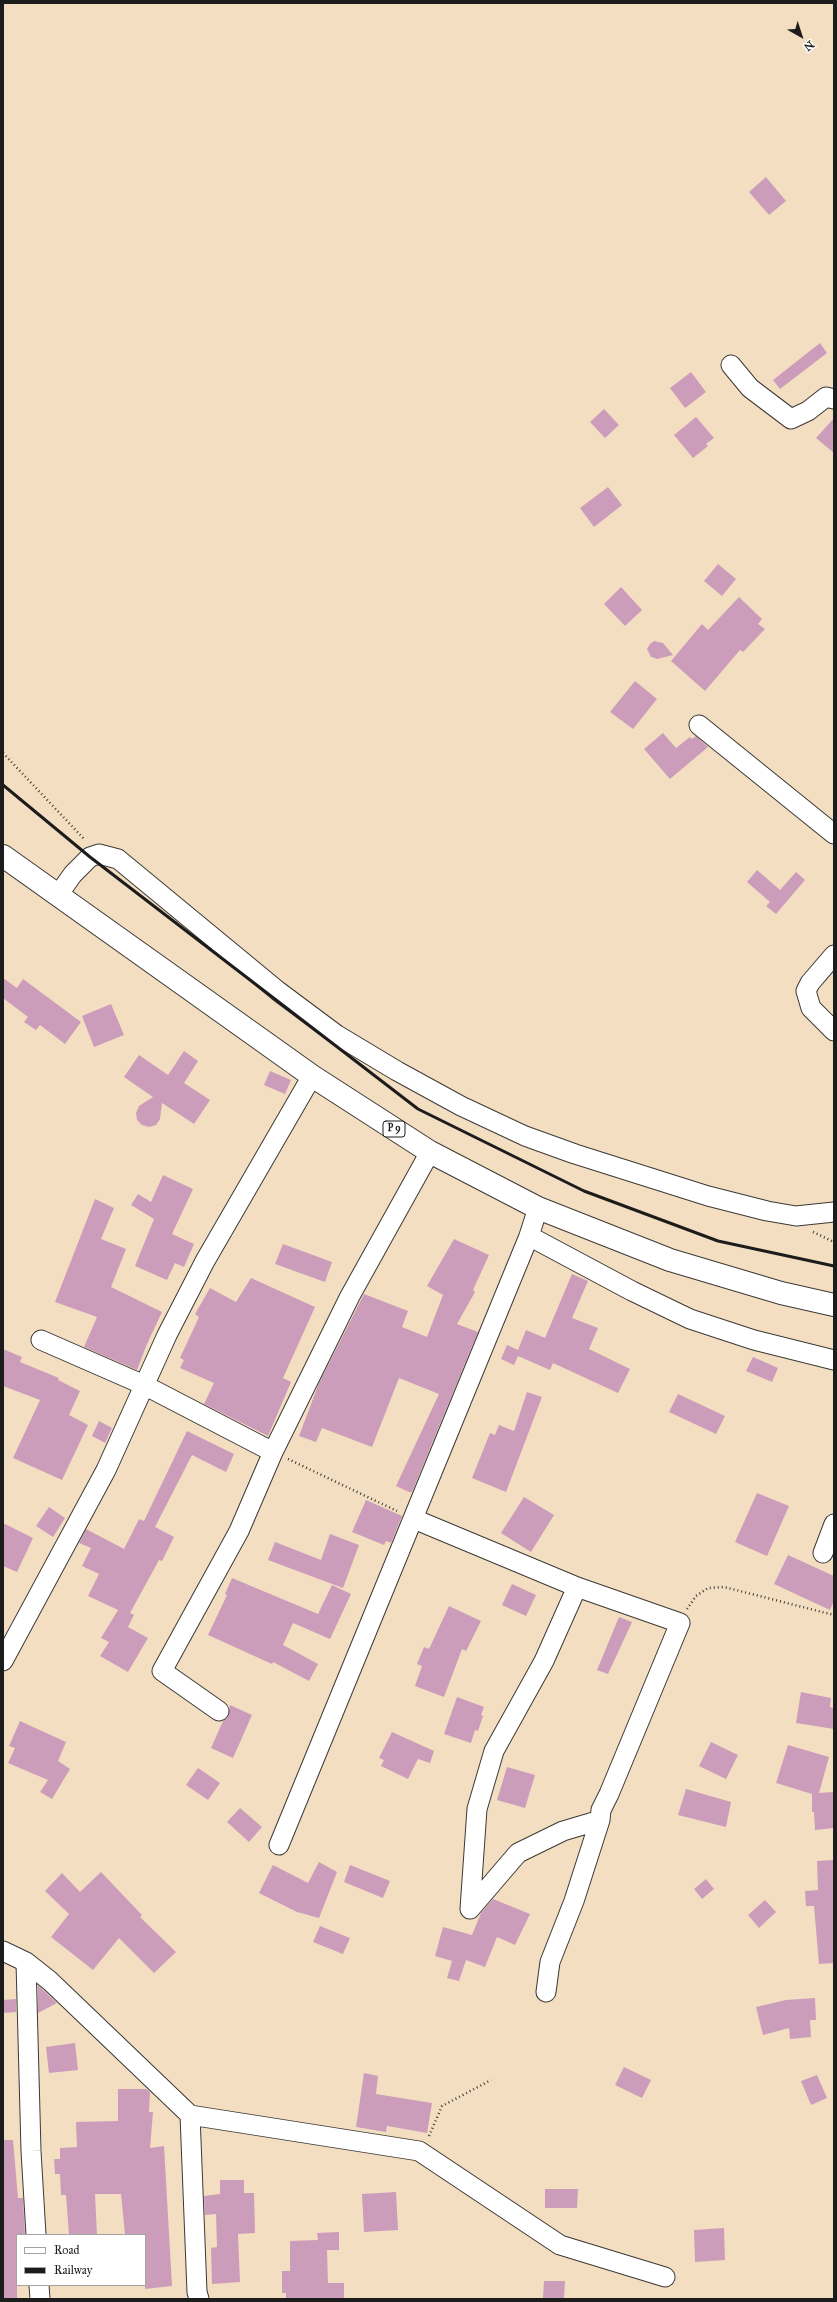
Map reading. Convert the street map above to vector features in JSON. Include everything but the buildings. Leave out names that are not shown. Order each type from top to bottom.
[{"type":"main road","name":"P 9","points":[[3,856],[312,1076],[430,1152],[538,1208],[670,1260],[782,1294],[834,1305]]},
{"type":"street","points":[[731,365],[750,388],[792,419],[808,411],[826,397],[834,400]]},
{"type":"street","points":[[699,725],[834,834]]},
{"type":"street","points":[[58,895],[73,874],[90,857],[99,854],[118,859],[278,991],[337,1035],[397,1071],[461,1106],[525,1136],[575,1154],[708,1196],[767,1211],[796,1216],[834,1212]]},
{"type":"street","points":[[834,955],[810,982],[806,991],[811,1008],[834,1031]]},
{"type":"street","points":[[3,1661],[106,1470],[167,1334],[205,1262],[312,1076]]},
{"type":"street","points":[[219,1711],[162,1671],[239,1531],[273,1452],[350,1296],[430,1152]]},
{"type":"street","points":[[279,1845],[363,1638],[414,1519],[529,1236],[538,1208]]},
{"type":"street","points":[[529,1236],[596,1273],[690,1319],[754,1340],[834,1360]]},
{"type":"street","points":[[41,1340],[144,1385],[273,1452]]},
{"type":"street","points":[[414,1519],[577,1587],[680,1623],[615,1780],[601,1810],[600,1820],[574,1901],[550,1962],[546,1992]]},
{"type":"street","points":[[823,1553],[834,1524]]},
{"type":"street","points":[[577,1587],[544,1661],[494,1751],[478,1808],[470,1909],[518,1853],[563,1831],[600,1820]]},
{"type":"street","points":[[3,1951],[26,1962],[72,2002],[190,2115],[419,2151],[560,2245],[665,2277]]},
{"type":"street","points":[[26,1962],[31,2151],[36,2234]]},
{"type":"street","points":[[190,2115],[196,2284],[199,2299]]},
{"type":"street","points":[[39,2286],[40,2299]]},
{"type":"path","points":[[3,753],[99,854]]},
{"type":"path","points":[[273,1452],[414,1519]]},
{"type":"path","points":[[680,1623],[696,1596],[708,1588],[724,1587],[834,1615]]},
{"type":"path","points":[[427,2157],[427,2140],[442,2106],[491,2080]]},
{"type":"railway","points":[[3,785],[90,857],[418,1109],[584,1191],[718,1241],[834,1266]]}]
